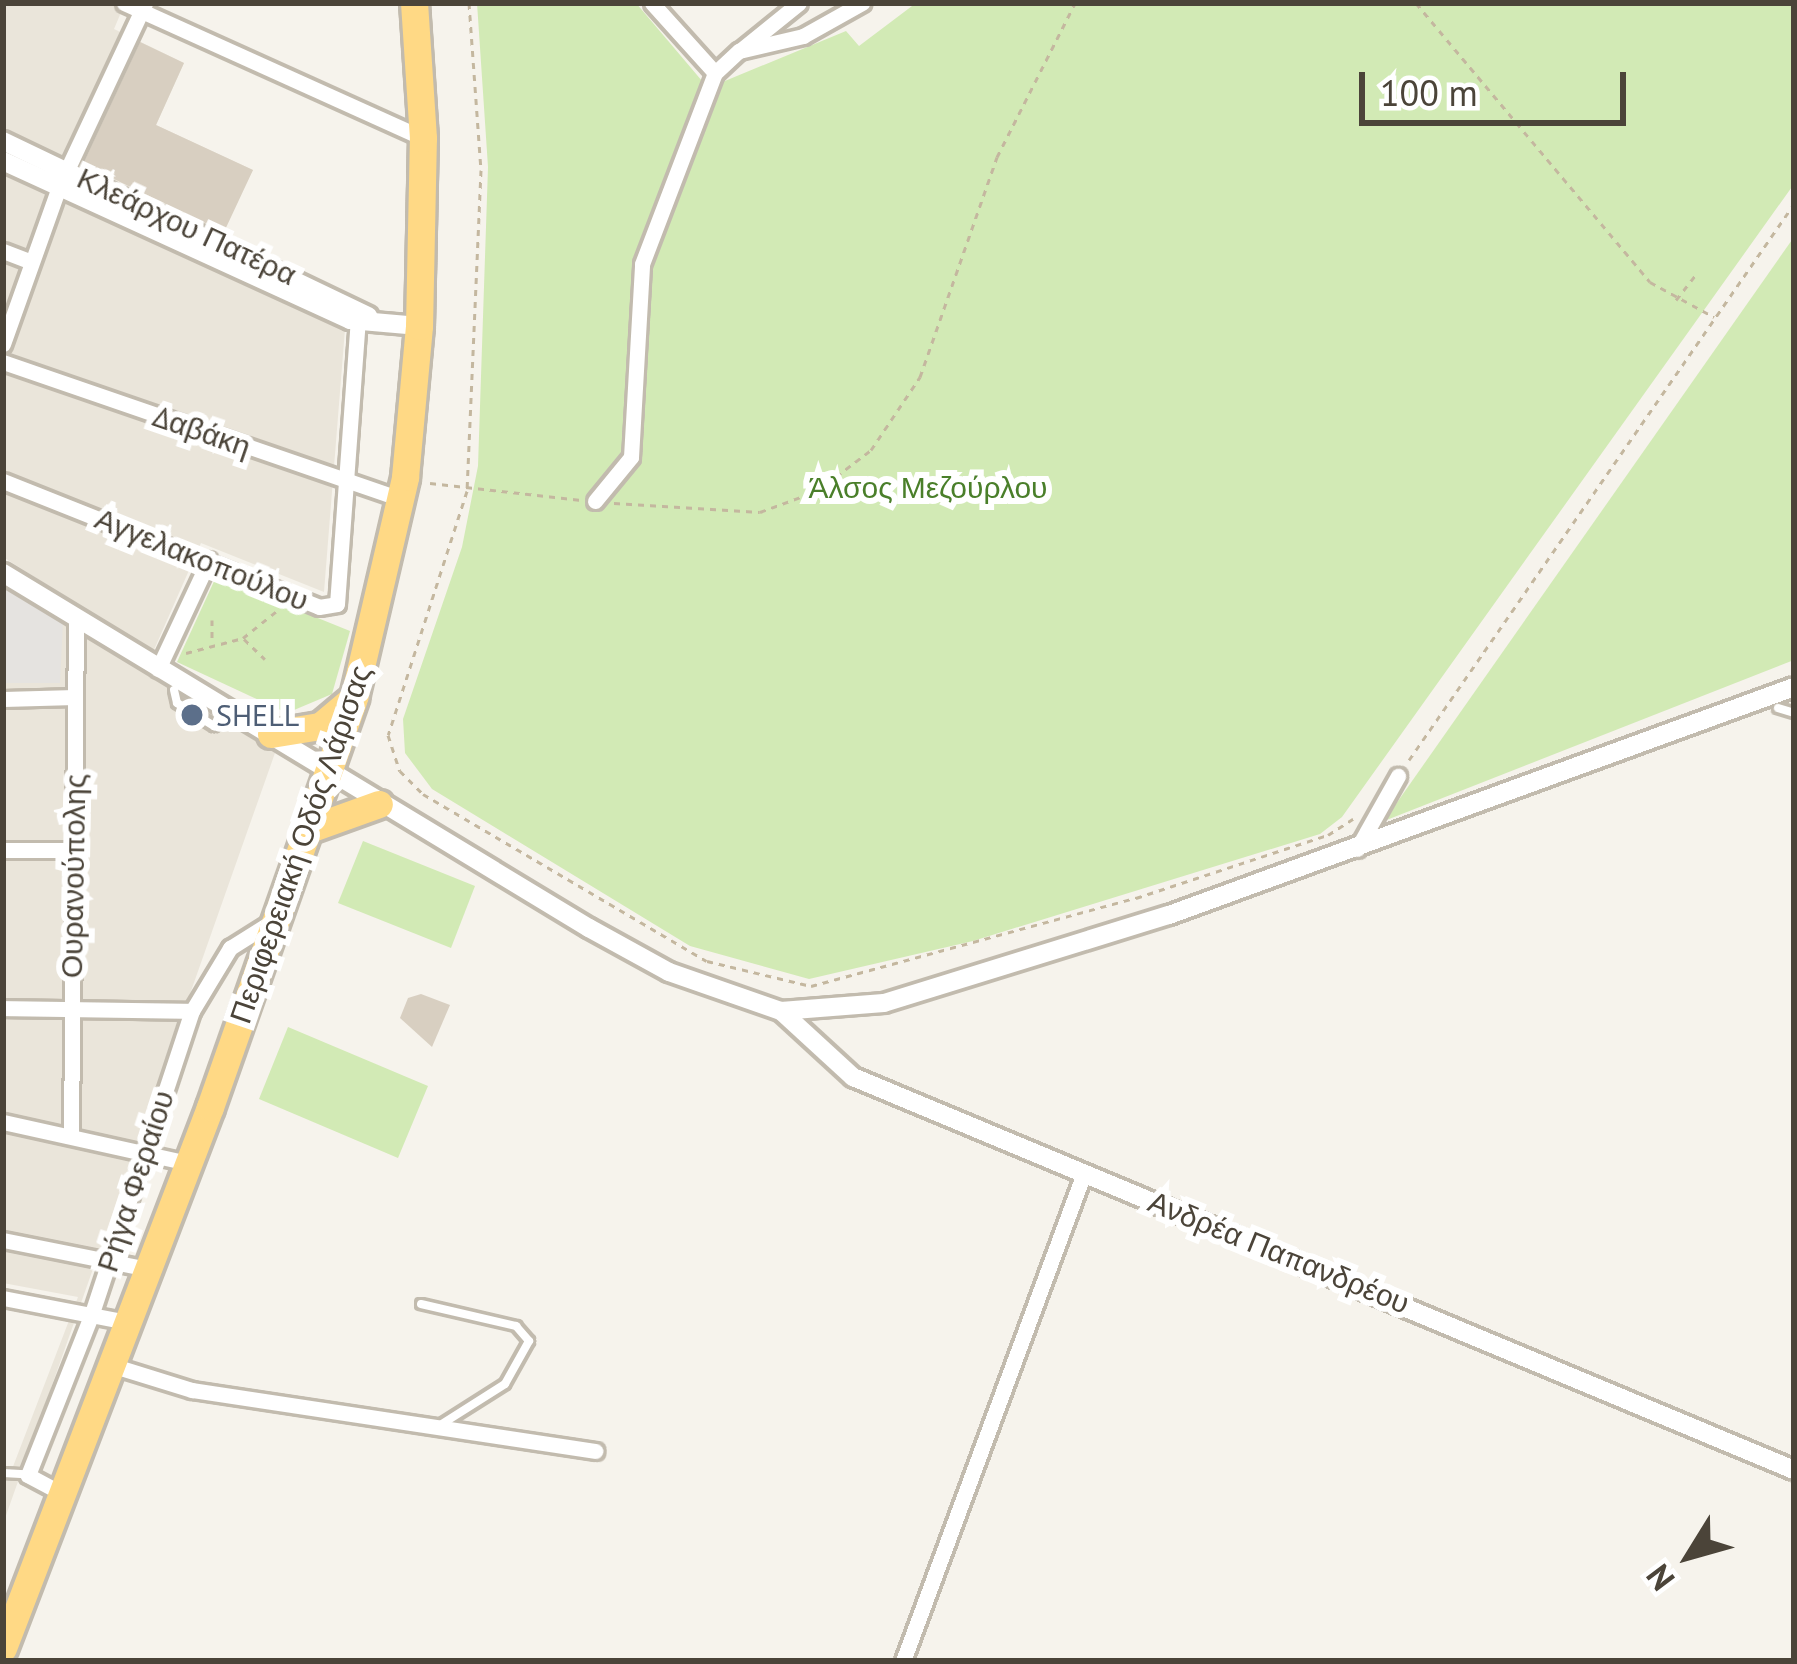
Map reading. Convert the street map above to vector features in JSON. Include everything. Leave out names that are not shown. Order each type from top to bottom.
[{"type":"highway","name":"Περιφερειακή Οδός Λάρισας","points":[[3,1648],[312,828],[354,697],[402,488],[419,326],[423,138],[415,3]]},
{"type":"highway","points":[[271,734],[320,726],[354,697]]},
{"type":"highway","points":[[312,828],[379,804]]},
{"type":"street","points":[[124,3],[143,7],[423,138]]},
{"type":"street","points":[[652,3],[715,73]]},
{"type":"street","points":[[595,501],[631,457],[642,264],[715,73],[799,3]]},
{"type":"street","points":[[740,51],[803,36],[862,3]]},
{"type":"street","points":[[3,344],[63,179],[143,7]]},
{"type":"street","name":"Κλεάρχου Πατέρα","points":[[3,141],[63,179],[363,319],[419,326]]},
{"type":"street","name":"Κλεάρχου Πατέρα","points":[[3,161],[63,179]]},
{"type":"street","points":[[3,251],[31,262]]},
{"type":"street","name":"Αγγελακοπούλου","points":[[3,481],[319,607],[341,598],[341,479],[363,319]]},
{"type":"street","name":"Δαβάκη","points":[[3,362],[341,479],[402,488]]},
{"type":"street","points":[[158,668],[208,560]]},
{"type":"street","points":[[3,573],[379,804],[669,972],[781,1011],[884,1003],[1357,849],[1794,687]]},
{"type":"street","name":"Ουρανούπολης","points":[[71,1133],[76,618]]},
{"type":"street","points":[[3,699],[75,697]]},
{"type":"street","points":[[1357,849],[1398,776]]},
{"type":"street","points":[[3,850],[74,850]]},
{"type":"street","name":"Ρήγα Φεραίου","points":[[28,1474],[92,1313],[192,1011],[240,937],[279,917]]},
{"type":"street","points":[[3,1008],[192,1011]]},
{"type":"street","name":"Ανδρέα Παπανδρέου","points":[[781,1011],[853,1077],[1794,1470]]},
{"type":"street","points":[[3,1121],[146,1148],[188,1163]]},
{"type":"street","points":[[903,1661],[1084,1172]]},
{"type":"street","points":[[3,1240],[148,1269]]},
{"type":"street","points":[[3,1298],[128,1322]]},
{"type":"street","points":[[111,1365],[191,1390],[433,1431],[596,1451]]},
{"type":"street","points":[[28,1474],[62,1494]]},
{"type":"lane","points":[[174,690],[177,703],[214,726],[225,721]]},
{"type":"lane","points":[[1778,708],[1794,713]]},
{"type":"lane","points":[[421,1304],[516,1326],[530,1349],[506,1384],[433,1431]]},
{"type":"lane","points":[[3,1473],[28,1474]]},
{"type":"path","points":[[469,3],[482,170],[466,490],[388,735],[400,771],[423,794],[707,961],[811,986],[1136,898],[1328,835],[1362,812]]},
{"type":"path","points":[[739,515],[835,481],[902,410],[938,338],[997,157],[1075,3]]},
{"type":"path","points":[[1416,3],[1650,282],[1675,301],[1716,317]]},
{"type":"path","points":[[1398,776],[1794,204]]},
{"type":"path","points":[[1675,301],[1694,275]]},
{"type":"path","points":[[402,488],[453,488]]},
{"type":"path","points":[[167,650],[180,656],[212,643],[243,638],[287,593]]},
{"type":"path","points":[[212,620],[212,643]]},
{"type":"path","points":[[243,638],[265,658]]},
{"type":"shaded area","points":[[3,3],[125,3],[114,29],[184,63],[156,125],[253,170],[203,266],[345,329],[324,592],[201,543],[153,652],[3,557]]},
{"type":"shaded area","points":[[3,585],[275,753],[3,1524],[3,1477],[9,1477],[78,1297],[3,1283]]},
{"type":"shaded area","points":[[3,585],[63,622],[60,683],[3,683]]},
{"type":"green space","name":"Άλσος Μεζούρλου","points":[[477,3],[636,3],[708,88],[846,31],[859,46],[916,3],[1794,3],[1794,184],[1342,817],[1320,834],[973,941],[809,979],[690,946],[432,789],[405,753],[403,719],[462,547],[478,466],[488,167]]},
{"type":"green space","points":[[1794,237],[1794,660],[1384,821]]},
{"type":"green space","points":[[216,577],[350,631],[332,694],[287,713],[177,662]]},
{"type":"green space","points":[[363,841],[475,886],[451,948],[338,903]]},
{"type":"green space","points":[[288,1027],[428,1086],[398,1158],[259,1099]]},
{"type":"building","points":[[140,42],[184,63],[156,125],[253,170],[224,232],[83,164]]},
{"type":"building","points":[[421,994],[450,1005],[432,1047],[400,1018],[408,998]]},
{"type":"place","name":"SHELL","points":[[192,715]]}]
